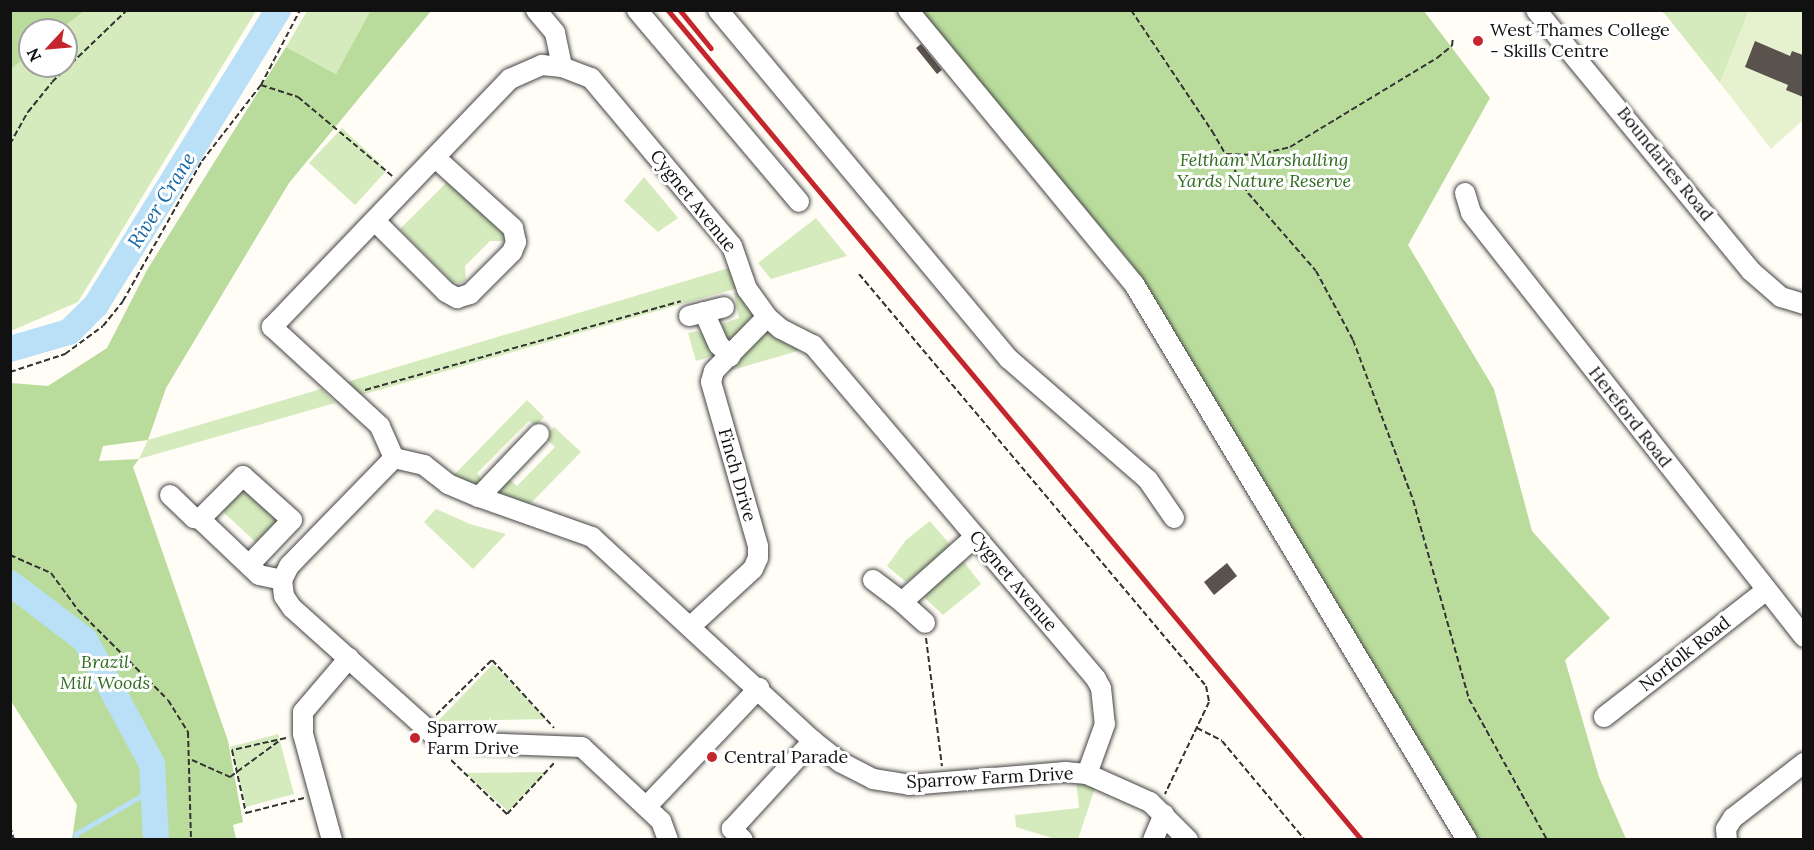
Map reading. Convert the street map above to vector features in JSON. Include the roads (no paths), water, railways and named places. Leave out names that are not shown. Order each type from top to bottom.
[{"type":"street","points":[[536,10],[555,33],[562,66]]},
{"type":"street","points":[[637,10],[799,202]]},
{"type":"street","points":[[718,10],[1009,359],[1148,480],[1174,518]]},
{"type":"street","points":[[908,10],[1134,284],[1467,840]]},
{"type":"street","name":"Boundaries Road","points":[[1536,10],[1751,271],[1781,297],[1803,304]]},
{"type":"street","name":"Cygnet Avenue","points":[[394,458],[380,426],[348,396],[266,333],[376,222],[510,79],[542,65],[562,66],[591,78],[732,246],[747,289],[767,317],[813,345],[1101,688],[1104,734],[1087,774]]},
{"type":"street","points":[[376,222],[446,292],[457,298],[470,294],[512,252],[516,242],[513,228],[436,159]]},
{"type":"street","name":"Hereford Road","points":[[1465,193],[1471,213],[1803,637]]},
{"type":"street","points":[[724,307],[692,312],[729,356]]},
{"type":"street","name":"Finch Drive","points":[[691,626],[753,569],[758,558],[758,546],[712,391],[714,371],[767,317]]},
{"type":"street","points":[[479,497],[539,435]]},
{"type":"street","points":[[394,458],[289,566],[282,580],[284,596],[292,608],[431,732],[449,742],[568,744],[582,747],[661,821],[668,840]]},
{"type":"street","name":"Sparrow Farm Drive","points":[[394,458],[424,465],[448,484],[479,497],[592,537],[759,688],[813,741],[840,762],[873,779],[909,785],[1024,783],[1065,772],[1087,774],[1161,811],[1188,840]]},
{"type":"street","points":[[200,519],[243,476],[292,520],[249,565]]},
{"type":"street","points":[[170,495],[194,518],[200,519],[249,565],[268,579],[282,580]]},
{"type":"street","points":[[903,602],[975,537]]},
{"type":"street","points":[[873,580],[903,602],[924,623]]},
{"type":"street","name":"Norfolk Road","points":[[1604,717],[1765,591]]},
{"type":"street","points":[[332,840],[303,734],[303,711],[349,658]]},
{"type":"street","points":[[647,806],[759,688]]},
{"type":"street","points":[[743,840],[732,830],[813,741]]},
{"type":"street","points":[[1727,840],[1726,829],[1733,818],[1803,763]]},
{"type":"street","points":[[1153,840],[1161,811]]},
{"type":"waterway","name":"River Crane","points":[[10,349],[69,332],[96,305],[278,10]]},
{"type":"waterway","name":"River Crane","points":[[10,583],[85,640],[152,764],[156,840]]},
{"type":"waterway","points":[[75,840],[76,834],[153,789]]},
{"type":"railway","points":[[668,10],[1362,840]]},
{"type":"railway","points":[[680,10],[711,48]]},
{"type":"place","name":"West Thames College - Skills Centre","points":[[1478,41]]},
{"type":"place","name":"Sparrow Farm Drive","points":[[415,738]]},
{"type":"place","name":"Central Parade","points":[[712,757]]},
{"type":"park label","name":"Feltham Marshalling Yards Nature Reserve","points":[[1264,171]]},
{"type":"park label","name":"Brazil Mill Woods","points":[[105,673]]}]
